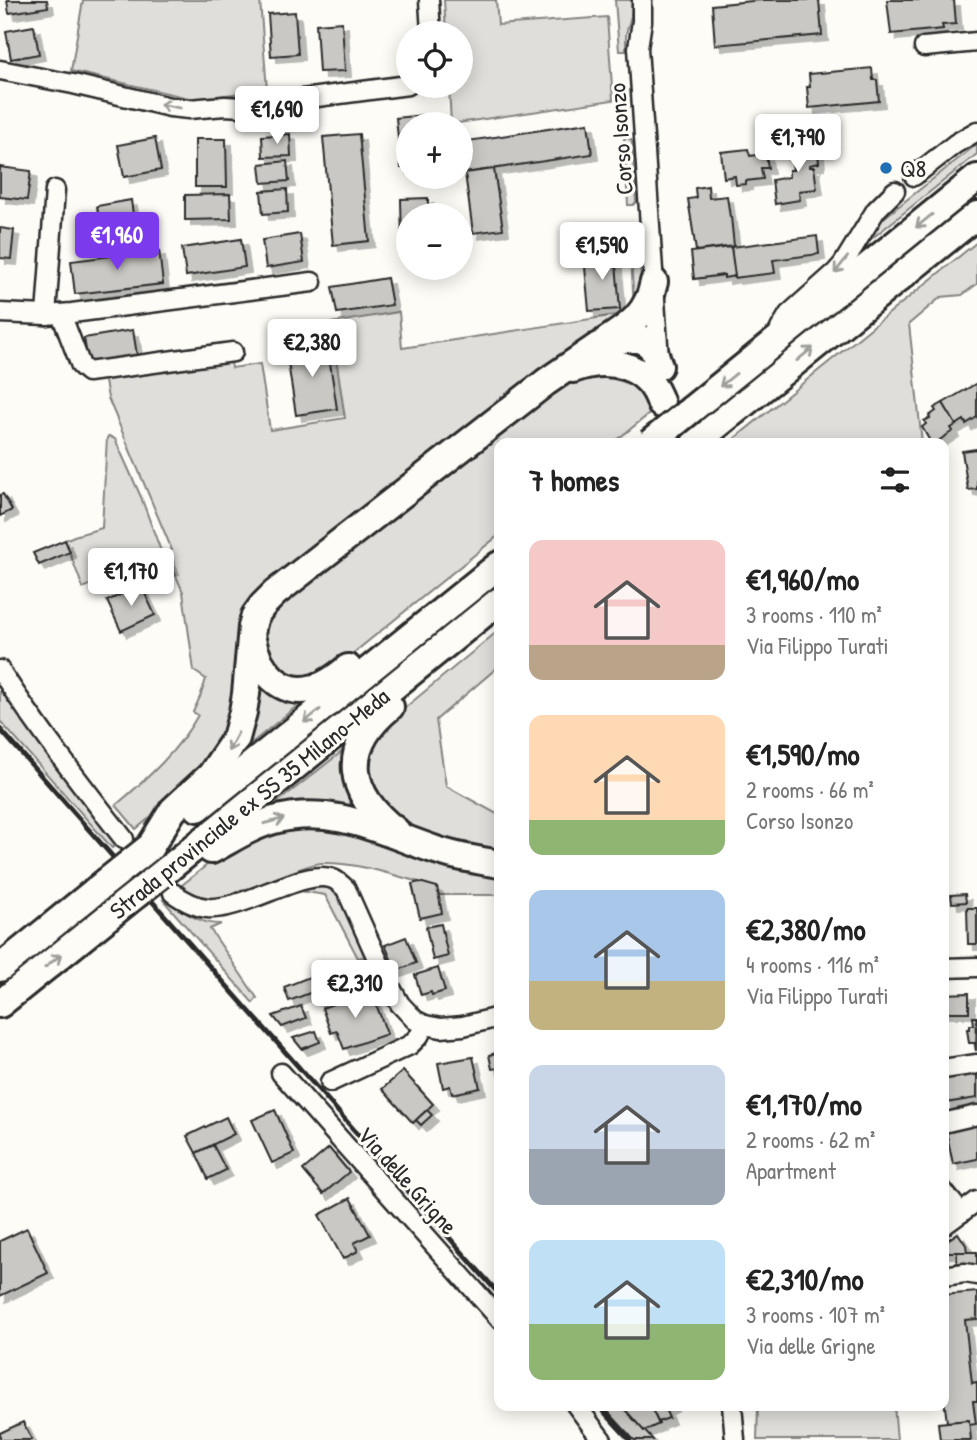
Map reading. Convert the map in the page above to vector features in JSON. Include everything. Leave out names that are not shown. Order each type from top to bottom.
[{"type":"highway","points":[[656,438],[977,178]]},
{"type":"highway","points":[[701,438],[977,215]]},
{"type":"highway","points":[[150,846],[173,810],[211,775],[236,738],[245,703],[252,627],[255,616],[263,605],[546,382],[607,355],[621,331],[642,313],[654,282]]},
{"type":"highway","points":[[607,355],[611,341],[632,338],[642,339],[657,350]]},
{"type":"highway","points":[[607,355],[646,378],[654,387],[661,404]]},
{"type":"highway","name":"Strada provinciale ex SS 35 Milano-Meda","points":[[0,968],[494,569]]},
{"type":"highway","name":"Strada provinciale ex SS 35 Milano-Meda","points":[[0,1004],[124,904],[170,881],[494,605]]},
{"type":"highway","points":[[252,627],[256,657],[270,677],[287,687],[306,690],[334,679],[395,632],[436,616]]},
{"type":"highway","points":[[418,844],[388,825],[370,807],[358,784],[356,758],[369,728],[380,715],[427,675],[455,636]]},
{"type":"highway","points":[[170,881],[187,858],[212,850],[253,828],[299,815],[347,818],[458,857],[494,863]]},
{"type":"street","points":[[429,0],[430,21]]},
{"type":"street","name":"Corso Isonzo","points":[[642,0],[638,48],[664,438]]},
{"type":"street","points":[[924,47],[977,42]]},
{"type":"street","points":[[0,70],[189,109],[242,107],[396,87]]},
{"type":"street","points":[[914,176],[955,144],[977,131]]},
{"type":"street","points":[[55,190],[53,314],[81,366],[88,372],[233,352]]},
{"type":"street","points":[[769,347],[789,314],[842,264],[876,210],[895,191]]},
{"type":"street","points":[[0,313],[53,314],[312,282]]},
{"type":"street","points":[[0,670],[63,761],[124,839]]},
{"type":"street","points":[[170,881],[194,905],[215,908],[239,904],[305,880],[325,877],[332,879],[341,884],[350,896],[388,983],[409,1014],[425,1025],[441,1028],[494,1018]]},
{"type":"street","points":[[949,968],[977,967]]},
{"type":"street","points":[[330,1082],[410,1045],[425,1025]]},
{"type":"street","points":[[949,1068],[977,1064]]},
{"type":"street","name":"Via delle Grigne","points":[[281,1073],[494,1312]]},
{"type":"street","points":[[949,1122],[977,1115]]},
{"type":"street","points":[[949,1198],[961,1213]]},
{"type":"street","points":[[949,1222],[977,1201]]},
{"type":"street","points":[[949,1275],[977,1275]]},
{"type":"street","points":[[580,1411],[602,1440]]},
{"type":"street","points":[[733,1411],[735,1440]]},
{"type":"shaded area","points":[[83,0],[260,0],[267,90],[193,99],[71,71]]},
{"type":"shaded area","points":[[444,0],[496,0],[498,25],[607,17],[613,100],[473,121],[473,112],[450,112],[450,98],[473,98],[473,21],[445,21]]},
{"type":"shaded area","points":[[615,0],[632,0],[626,51],[619,51]]},
{"type":"shaded area","points":[[624,138],[632,141],[636,202],[633,205],[628,205]]},
{"type":"shaded area","points":[[977,144],[977,154],[865,244],[871,230],[880,221]]},
{"type":"shaded area","points":[[630,241],[639,243],[641,281],[634,307]]},
{"type":"shaded area","points":[[977,242],[977,284],[962,295],[941,297],[909,324],[921,438],[735,438]]},
{"type":"shaded area","points":[[399,312],[402,348],[623,314],[617,322],[530,376],[316,544],[274,578],[249,603],[237,627],[238,664],[228,736],[174,798],[136,829],[116,805],[150,775],[190,728],[198,715],[193,712],[206,679],[194,671],[183,592],[166,553],[172,550],[108,398],[104,376],[230,358],[232,368],[260,364],[270,430],[345,418],[331,323]]},
{"type":"shaded area","points":[[600,373],[633,384],[643,395],[649,414],[619,438],[494,438],[556,390],[588,375]]},
{"type":"shaded area","points":[[109,436],[115,439],[141,497],[162,554],[83,588],[65,540],[102,528]]},
{"type":"shaded area","points":[[494,438],[494,539],[330,672],[306,681],[278,673],[262,633],[271,612]]},
{"type":"shaded area","points":[[494,634],[494,670],[436,720],[446,786],[494,812],[494,852],[422,833],[395,820],[387,813],[363,770],[378,730]]},
{"type":"shaded area","points":[[254,673],[303,701],[248,746],[243,742]]},
{"type":"shaded area","points":[[0,687],[32,734],[117,844],[112,848],[0,721]]},
{"type":"shaded area","points":[[349,746],[367,814],[270,808]]},
{"type":"shaded area","points":[[309,822],[494,874],[494,895],[438,895],[436,887],[379,871],[336,863],[307,866],[248,890],[208,899],[193,896],[182,885],[238,843]]},
{"type":"shaded area","points":[[321,887],[336,892],[346,906],[366,965],[362,957],[358,958],[325,895],[300,891]]},
{"type":"shaded area","points":[[166,899],[199,920],[221,924],[210,929],[257,998],[253,1003],[163,900]]},
{"type":"shaded area","points":[[758,1411],[895,1411],[897,1440],[757,1440]]},
{"type":"building","points":[[7,0],[47,0],[48,7],[9,13]]},
{"type":"building","points":[[762,0],[819,0],[822,35],[715,45],[712,5]]},
{"type":"building","points":[[887,0],[954,0],[956,24],[942,25],[943,29],[891,34]]},
{"type":"building","points":[[295,12],[298,54],[271,56],[268,14]]},
{"type":"building","points":[[342,22],[345,71],[319,72],[316,24]]},
{"type":"building","points":[[34,26],[39,54],[11,59],[6,31]]},
{"type":"building","points":[[872,68],[873,80],[877,80],[879,101],[809,108],[809,74]]},
{"type":"building","points":[[588,123],[592,154],[473,172],[473,140]]},
{"type":"building","points":[[290,134],[291,156],[263,157],[262,136]]},
{"type":"building","points":[[359,134],[369,241],[333,245],[323,137]]},
{"type":"building","points":[[155,138],[161,170],[124,177],[118,145]]},
{"type":"building","points":[[195,139],[226,139],[227,187],[195,187]]},
{"type":"building","points":[[817,141],[819,163],[809,167],[814,167],[817,189],[799,191],[800,200],[775,204],[772,180],[789,177],[789,170],[793,170],[790,145]]},
{"type":"building","points":[[748,149],[750,156],[766,154],[768,168],[761,168],[763,179],[736,185],[735,176],[724,178],[721,152]]},
{"type":"building","points":[[287,161],[289,181],[262,183],[260,164]]},
{"type":"building","points":[[0,167],[31,171],[27,200],[0,197]]},
{"type":"building","points":[[494,169],[503,229],[473,233],[473,203],[469,203],[467,189],[473,189],[473,172]]},
{"type":"building","points":[[708,186],[709,198],[727,196],[734,246],[696,251],[688,199],[696,198],[695,188]]},
{"type":"building","points":[[287,189],[288,212],[263,214],[261,191]]},
{"type":"building","points":[[230,194],[231,219],[185,220],[185,195]]},
{"type":"building","points":[[428,198],[428,203],[401,203],[401,199]]},
{"type":"building","points":[[131,200],[136,236],[102,241],[97,206]]},
{"type":"building","points":[[0,228],[14,230],[11,259],[0,258]]},
{"type":"building","points":[[300,234],[304,262],[266,268],[262,240]]},
{"type":"building","points":[[817,236],[819,254],[773,260],[775,273],[734,278],[731,247]]},
{"type":"building","points":[[241,239],[245,267],[186,276],[182,248]]},
{"type":"building","points":[[731,247],[735,276],[694,279],[691,252]]},
{"type":"building","points":[[159,250],[163,284],[75,294],[71,261]]},
{"type":"building","points":[[615,253],[620,309],[589,311],[584,256]]},
{"type":"building","points":[[387,278],[392,305],[337,313],[332,287]]},
{"type":"building","points":[[133,330],[137,355],[88,363],[84,338]]},
{"type":"building","points":[[327,343],[337,409],[296,415],[286,349]]},
{"type":"building","points":[[977,383],[977,417],[966,424],[964,420],[956,425],[943,403]]},
{"type":"building","points":[[943,403],[956,425],[951,428],[953,431],[942,438],[928,438],[922,427],[926,424],[924,421],[936,411],[934,408]]},
{"type":"building","points":[[977,449],[977,489],[968,490],[962,451]]},
{"type":"building","points":[[3,494],[12,510],[0,516],[0,495]]},
{"type":"building","points":[[65,540],[70,552],[39,565],[33,553]]},
{"type":"building","points":[[166,553],[173,568],[140,582],[133,566]]},
{"type":"building","points":[[141,585],[155,615],[121,631],[107,601]]},
{"type":"building","points":[[419,882],[437,887],[442,913],[420,918],[412,884]]},
{"type":"building","points":[[965,894],[966,902],[952,903],[951,895]]},
{"type":"building","points":[[967,908],[977,908],[977,944],[968,944]]},
{"type":"building","points":[[441,924],[448,956],[433,960],[426,927]]},
{"type":"building","points":[[406,937],[416,963],[396,971],[385,945]]},
{"type":"building","points":[[438,968],[445,991],[421,995],[415,975]]},
{"type":"building","points":[[317,974],[323,988],[289,1001],[284,987]]},
{"type":"building","points":[[371,990],[387,1034],[344,1049],[337,1031],[331,1033],[322,1008]]},
{"type":"building","points":[[969,993],[969,1012],[949,1012],[949,994]]},
{"type":"building","points":[[301,1006],[306,1018],[282,1027],[273,1016]]},
{"type":"building","points":[[973,1017],[977,1017],[976,1051],[975,1043],[969,1043],[967,1029],[974,1025]]},
{"type":"building","points":[[316,1031],[320,1042],[302,1049],[293,1038]]},
{"type":"building","points":[[494,1054],[494,1069],[492,1069],[489,1055]]},
{"type":"building","points":[[473,1057],[480,1088],[452,1094],[450,1086],[443,1088],[438,1063]]},
{"type":"building","points":[[977,1067],[977,1098],[949,1102],[949,1071]]},
{"type":"building","points":[[403,1071],[433,1104],[413,1123],[382,1089]]},
{"type":"building","points":[[275,1110],[294,1153],[272,1163],[252,1120]]},
{"type":"building","points":[[427,1110],[432,1115],[421,1125],[416,1120]]},
{"type":"building","points":[[226,1117],[234,1134],[196,1153],[187,1136]]},
{"type":"building","points":[[977,1120],[977,1159],[953,1164],[949,1125]]},
{"type":"building","points":[[213,1145],[226,1170],[208,1179],[196,1153]]},
{"type":"building","points":[[329,1148],[349,1172],[323,1194],[303,1170]]},
{"type":"building","points":[[350,1198],[370,1235],[354,1243],[358,1251],[343,1259],[319,1215]]},
{"type":"building","points":[[27,1228],[48,1273],[0,1296],[0,1241]]},
{"type":"building","points":[[958,1233],[967,1252],[949,1252],[949,1239]]},
{"type":"building","points":[[957,1252],[977,1252],[977,1266],[957,1266]]},
{"type":"building","points":[[977,1292],[977,1319],[965,1320],[972,1383],[977,1382],[977,1401],[973,1401],[976,1424],[969,1425],[969,1420],[947,1422],[949,1294]]},
{"type":"building","points":[[607,1411],[626,1411],[653,1440],[634,1440]]},
{"type":"building","points":[[626,1411],[653,1411],[659,1424],[644,1431]]},
{"type":"building","points":[[653,1411],[666,1411],[669,1418],[658,1422]]},
{"type":"building","points":[[969,1420],[971,1440],[940,1440],[938,1423]]},
{"type":"building","points":[[23,1422],[32,1440],[0,1440],[0,1433]]},
{"type":"railway","points":[[0,729],[494,1288]]},
{"type":"railway","points":[[603,1411],[630,1440]]},
{"type":"place","name":"Q8","points":[[886,168]]}]
